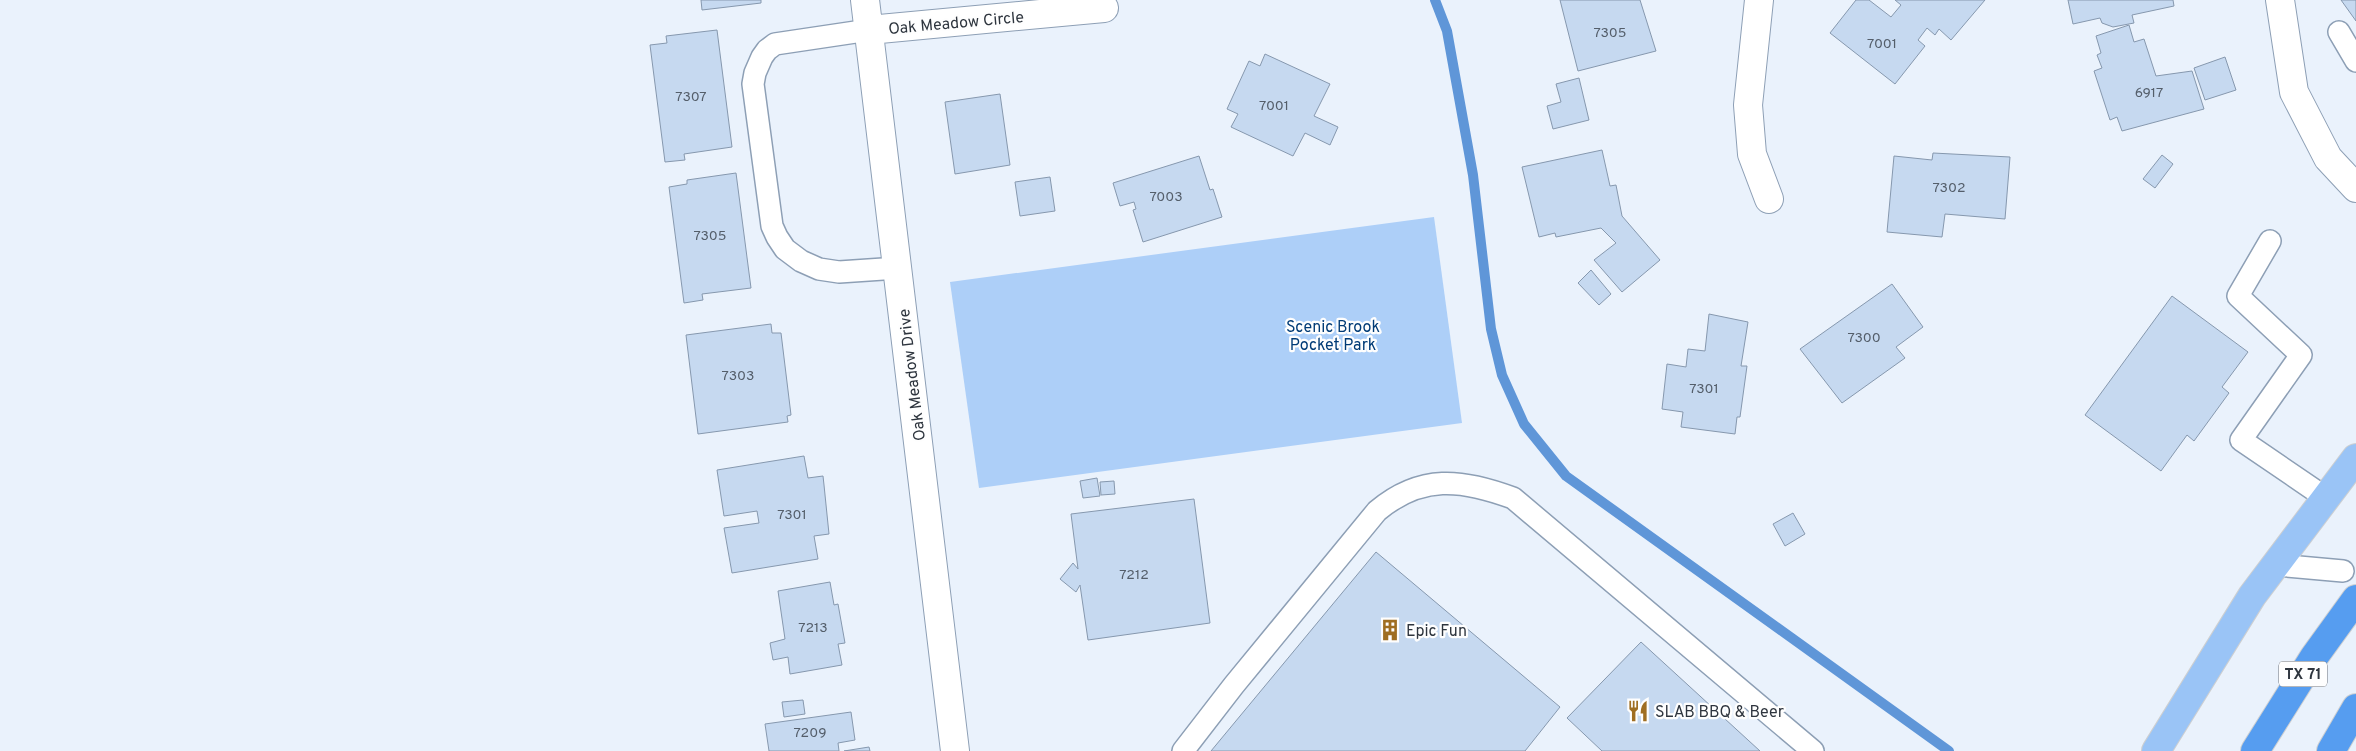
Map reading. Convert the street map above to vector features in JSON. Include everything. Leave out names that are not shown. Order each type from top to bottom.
[{"type":"highway","name":"TX 71","points":[[2255,751],[2314,657],[2356,599]]},
{"type":"highway","points":[[2330,751],[2356,708]]},
{"type":"main road","points":[[2156,751],[2252,596],[2356,458]]},
{"type":"street","name":"Oak Meadow Drive","points":[[865,0],[955,751]]},
{"type":"street","points":[[1758,0],[1748,105],[1752,154],[1769,199]]},
{"type":"street","points":[[2280,0],[2294,92],[2328,158],[2356,188]]},
{"type":"street","name":"Oak Meadow Circle","points":[[869,30],[1104,8]]},
{"type":"lane","points":[[869,30],[775,44],[766,50],[755,72],[754,95],[772,226],[785,248],[801,261],[819,269],[839,272],[898,268]]},
{"type":"lane","points":[[2338,32],[2356,61]]},
{"type":"lane","points":[[2270,241],[2238,296],[2301,355],[2241,440],[2326,498]]},
{"type":"lane","points":[[1183,751],[1234,685],[1377,511],[1394,497],[1420,486],[1445,483],[1482,487],[1513,498],[1813,751]]},
{"type":"lane","points":[[2276,565],[2343,571]]},
{"type":"green space","name":"Scenic Brook Pocket Park","points":[[1434,217],[1462,423],[979,488],[950,282]]},
{"type":"building","points":[[701,0],[761,0],[761,3],[702,10]]},
{"type":"building","points":[[1560,0],[1640,0],[1656,51],[1578,71]]},
{"type":"building","points":[[1856,0],[1869,0],[1891,17],[1901,5],[1895,0],[1985,0],[1951,40],[1939,29],[1935,35],[1927,28],[1918,40],[1925,46],[1895,84],[1830,33]]},
{"type":"building","points":[[2068,0],[2173,0],[2174,6],[2132,15],[2134,23],[2113,27],[2102,23],[2100,18],[2073,24]]},
{"type":"building","points":[[2341,0],[2356,0],[2356,21]]},
{"type":"building","points":[[2129,25],[2134,42],[2144,39],[2156,76],[2192,71],[2204,109],[2122,131],[2117,117],[2110,120],[2094,71],[2102,68],[2097,55],[2101,53],[2096,36]]},
{"type":"building","points":[[717,30],[732,147],[684,154],[685,160],[665,162],[650,45],[667,43],[666,36]]},
{"type":"building","points":[[1265,54],[1330,84],[1314,116],[1338,127],[1330,145],[1305,133],[1293,156],[1231,127],[1238,114],[1227,109],[1249,61],[1260,66]]},
{"type":"building","points":[[2225,57],[2236,90],[2205,100],[2194,68]]},
{"type":"building","points":[[1579,78],[1589,120],[1553,129],[1547,106],[1561,102],[1556,84]]},
{"type":"building","points":[[1000,94],[1010,165],[955,174],[945,102]]},
{"type":"building","points":[[1602,150],[1610,186],[1616,185],[1622,216],[1660,260],[1622,292],[1594,260],[1616,243],[1601,228],[1556,237],[1555,233],[1539,237],[1522,167]]},
{"type":"building","points":[[1933,153],[2010,157],[2005,219],[1945,214],[1942,237],[1887,232],[1894,156],[1932,160]]},
{"type":"building","points":[[2162,155],[2173,164],[2155,188],[2143,179]]},
{"type":"building","points":[[1199,156],[1210,190],[1213,189],[1222,217],[1143,242],[1133,210],[1136,209],[1134,202],[1120,206],[1113,183]]},
{"type":"building","points":[[736,173],[751,288],[702,294],[703,300],[684,303],[669,187],[687,184],[687,180]]},
{"type":"building","points":[[1050,177],[1055,211],[1020,216],[1015,182]]},
{"type":"building","points":[[1591,270],[1611,294],[1599,305],[1578,283]]},
{"type":"building","points":[[1892,284],[1923,327],[1896,347],[1905,358],[1842,403],[1800,349]]},
{"type":"building","points":[[2172,296],[2248,352],[2222,387],[2229,393],[2194,441],[2187,435],[2161,471],[2085,415]]},
{"type":"building","points":[[1709,314],[1748,322],[1741,366],[1747,366],[1740,417],[1737,417],[1735,434],[1681,427],[1683,412],[1662,409],[1667,364],[1686,367],[1688,349],[1705,351]]},
{"type":"building","points":[[771,324],[772,333],[781,333],[791,415],[787,416],[788,422],[698,434],[686,335]]},
{"type":"building","points":[[804,456],[808,478],[823,476],[829,534],[814,536],[818,559],[732,573],[724,528],[759,523],[757,511],[724,516],[717,470]]},
{"type":"building","points":[[1097,478],[1100,496],[1083,498],[1080,481]]},
{"type":"building","points":[[1114,481],[1115,494],[1101,495],[1100,482]]},
{"type":"building","points":[[1194,499],[1210,623],[1088,640],[1080,585],[1076,592],[1060,579],[1073,563],[1078,569],[1071,514]]},
{"type":"building","points":[[1793,513],[1805,534],[1785,546],[1773,524]]},
{"type":"building","name":"Epic Fun","points":[[1376,552],[1560,707],[1525,751],[1211,751]]},
{"type":"building","points":[[830,582],[834,605],[838,604],[845,643],[838,644],[842,665],[790,674],[788,657],[773,660],[770,643],[785,639],[778,591]]},
{"type":"building","points":[[1641,642],[1760,751],[1602,751],[1567,718]]},
{"type":"building","points":[[803,700],[805,714],[784,717],[782,702]]},
{"type":"building","points":[[851,712],[855,740],[838,743],[839,751],[769,751],[765,724]]},
{"type":"building","points":[[869,747],[870,751],[844,751]]},
{"type":"waterway","points":[[1435,0],[1447,31],[1473,175],[1491,329],[1502,375],[1524,424],[1566,476],[1949,751]]},
{"type":"place","name":"Epic Fun","points":[[1390,630]]},
{"type":"place","name":"SLAB BBQ & Beer","points":[[1638,711]]}]
